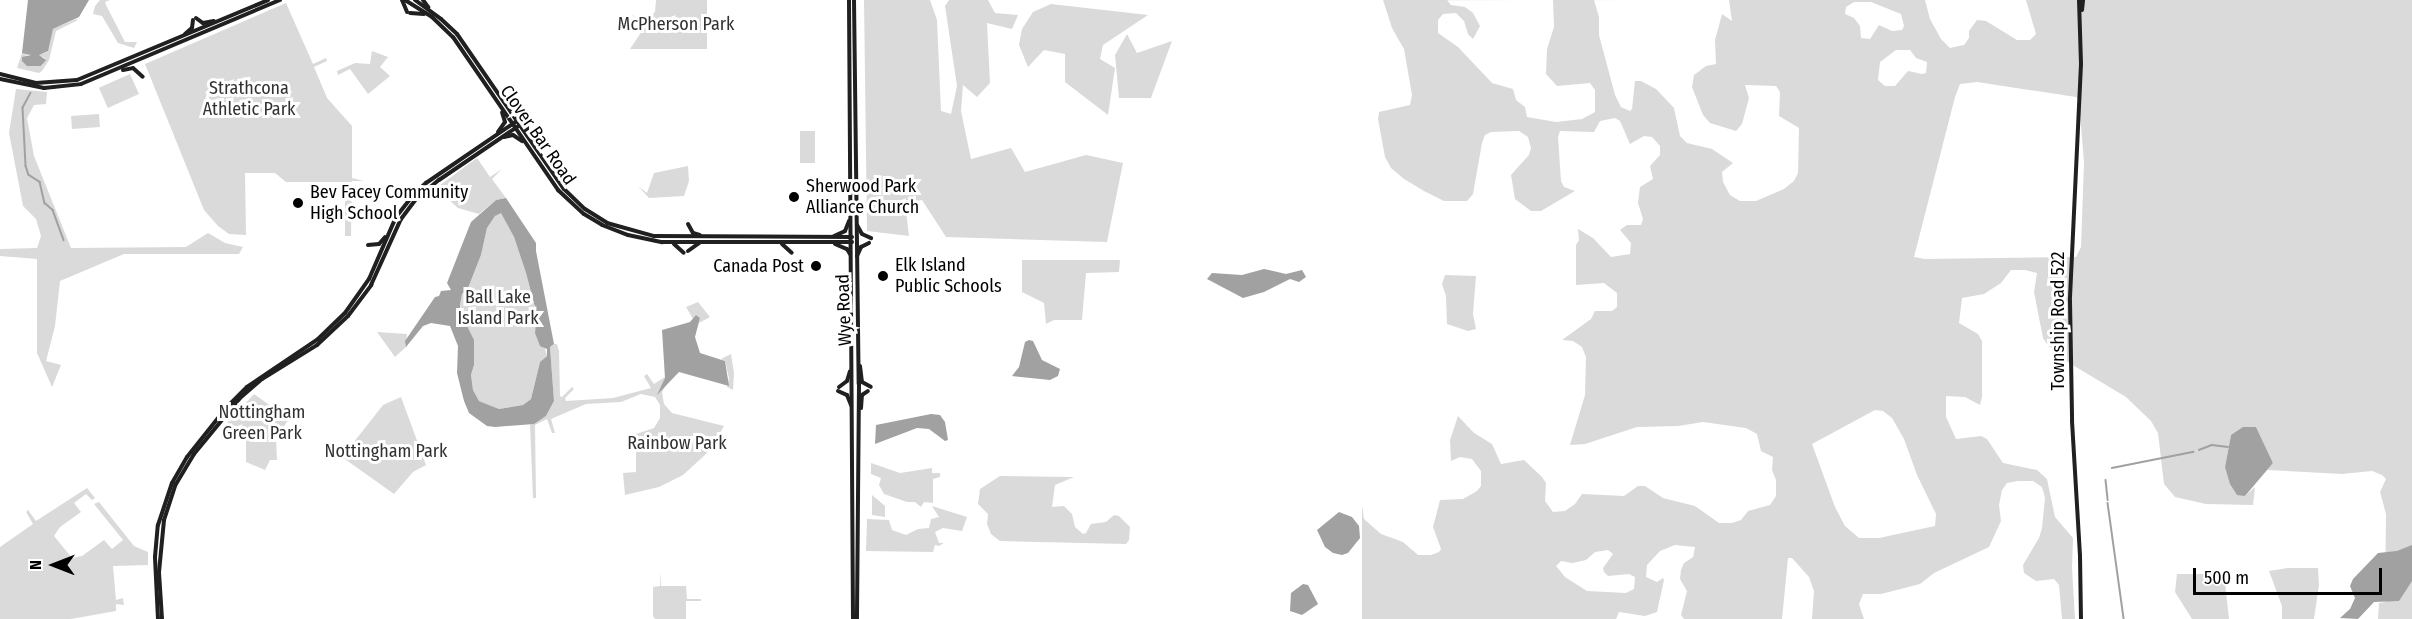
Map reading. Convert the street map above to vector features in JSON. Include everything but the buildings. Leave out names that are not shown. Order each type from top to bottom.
[{"type":"main road","points":[[0,74],[36,83],[71,82],[268,0]]},
{"type":"main road","points":[[111,74],[280,0]]},
{"type":"main road","points":[[403,0],[408,12],[418,11],[432,14]]},
{"type":"main road","name":"Clover Bar Road","points":[[403,0],[432,14],[453,37],[516,124],[558,190],[584,214],[616,232],[662,242],[831,243],[853,240]]},
{"type":"main road","name":"Clover Bar Road","points":[[415,0],[457,34],[508,108],[516,124]]},
{"type":"main road","points":[[423,0],[432,14]]},
{"type":"main road","name":"Wye Road","points":[[849,0],[853,240],[853,619]]},
{"type":"main road","name":"Wye Road","points":[[853,240],[856,222],[854,0]]},
{"type":"main road","name":"Township Road 522","points":[[2081,0],[2070,310],[2072,421],[2080,556],[2081,619]]},
{"type":"main road","points":[[180,38],[192,28],[195,19],[203,23],[221,20]]},
{"type":"main road","points":[[0,79],[23,86],[52,88],[81,84],[133,68],[143,77]]},
{"type":"main road","points":[[160,619],[159,572],[164,520],[176,484],[194,454],[240,398],[262,380],[317,345],[348,316],[371,285],[401,219],[416,199],[495,138],[505,123],[497,100]]},
{"type":"main road","points":[[508,108],[518,115],[527,117],[526,132],[529,144]]},
{"type":"main road","points":[[160,619],[156,543],[165,500],[180,468],[238,395],[257,379],[318,339],[345,313],[369,279],[401,209],[419,189],[516,124]]},
{"type":"main road","points":[[495,138],[513,135],[529,144]]},
{"type":"main road","name":"Clover Bar Road","points":[[529,144],[564,189],[585,209],[607,223],[627,231],[654,236],[831,237],[853,240]]},
{"type":"main road","points":[[831,237],[844,231],[851,215]]},
{"type":"main road","points":[[831,243],[848,249],[853,258],[870,240],[861,233],[856,222]]},
{"type":"main road","points":[[688,224],[693,233],[707,237]]},
{"type":"main road","points":[[368,244],[379,244],[390,229]]},
{"type":"main road","points":[[662,242],[677,244],[686,252],[692,246],[703,242]]},
{"type":"main road","points":[[778,243],[787,246],[792,253]]},
{"type":"main road","name":"Wye Road","points":[[853,258],[859,363],[857,619]]},
{"type":"main road","points":[[852,362],[848,381],[839,389],[846,395],[852,408]]},
{"type":"main road","points":[[859,363],[862,381],[869,389],[862,396],[859,415]]},
{"type":"green space","points":[[100,0],[110,0],[105,2],[107,7],[125,42],[137,42],[134,48],[118,43],[102,16],[93,14]]},
{"type":"green space","name":"McPherson Park","points":[[656,0],[707,0],[707,49],[630,49],[642,31],[640,23],[630,13],[641,22],[655,12]]},
{"type":"green space","points":[[864,0],[930,0],[937,20],[941,111],[951,114],[957,86],[945,6],[949,0],[988,0],[995,13],[1018,15],[1012,29],[987,23],[990,83],[977,97],[963,85],[961,111],[971,159],[1011,148],[1025,172],[1086,155],[1123,163],[1107,242],[946,237],[922,200],[905,203],[909,236],[867,231]]},
{"type":"green space","points":[[1383,0],[1447,0],[1451,5],[1465,7],[1473,13],[1480,26],[1473,39],[1468,34],[1464,21],[1456,13],[1443,14],[1438,20],[1438,33],[1458,47],[1492,83],[1513,89],[1516,100],[1525,107],[1527,117],[1556,122],[1582,119],[1595,112],[1595,90],[1590,83],[1557,86],[1546,74],[1547,49],[1554,27],[1553,0],[1594,0],[1599,17],[1599,35],[1615,95],[1621,107],[1630,111],[1632,109],[1635,81],[1641,81],[1656,89],[1674,108],[1680,136],[1687,143],[1712,149],[1733,163],[1722,172],[1723,182],[1730,195],[1740,201],[1756,201],[1784,189],[1794,181],[1798,173],[1799,128],[1779,116],[1780,92],[1776,86],[1745,85],[1749,98],[1742,124],[1736,131],[1710,123],[1703,115],[1692,87],[1694,75],[1706,66],[1716,64],[1715,40],[1722,14],[1732,21],[1729,0],[1925,0],[1930,19],[1941,39],[1950,48],[1964,45],[1969,38],[1969,31],[1977,20],[1986,21],[2017,40],[2030,40],[2036,34],[2026,0],[2412,0],[2412,619],[2378,619],[2379,603],[2385,602],[2386,514],[2380,492],[2386,479],[2382,475],[2372,471],[2342,474],[2267,470],[2273,463],[2256,427],[2231,435],[2225,467],[2245,496],[2255,487],[2253,505],[2206,504],[2175,497],[2164,484],[2158,433],[2151,421],[2126,397],[2056,355],[2057,350],[2049,347],[2043,338],[2034,292],[2037,273],[2011,270],[2001,283],[1984,294],[1962,298],[1959,323],[1978,334],[1982,341],[1982,397],[1980,405],[1965,397],[1946,396],[1946,417],[1956,439],[1981,436],[1987,439],[2003,463],[2037,470],[2047,479],[2055,517],[2073,538],[2075,619],[2062,619],[2059,585],[2054,579],[2036,581],[2024,573],[2023,565],[2039,538],[2042,528],[2045,498],[2042,487],[2033,481],[2018,481],[2007,483],[2002,490],[1999,505],[2001,521],[1989,547],[1934,573],[1920,584],[1881,594],[1863,594],[1859,604],[1864,619],[1812,619],[1814,591],[1809,577],[1792,558],[1788,558],[1782,619],[1684,619],[1681,615],[1687,591],[1680,579],[1681,570],[1684,563],[1693,557],[1695,547],[1675,545],[1660,551],[1647,565],[1646,577],[1657,582],[1663,578],[1664,580],[1657,612],[1645,616],[1619,612],[1616,619],[1362,619],[1362,506],[1364,519],[1381,534],[1403,542],[1418,555],[1431,555],[1441,549],[1433,527],[1440,500],[1463,499],[1481,486],[1481,471],[1472,459],[1460,457],[1451,461],[1450,440],[1458,416],[1474,433],[1492,444],[1501,464],[1524,460],[1542,477],[1546,483],[1545,501],[1553,512],[1565,511],[1575,504],[1582,494],[1624,496],[1638,486],[1645,486],[1663,498],[1695,506],[1719,523],[1732,523],[1741,520],[1748,511],[1770,505],[1776,496],[1776,480],[1772,470],[1773,457],[1761,451],[1757,434],[1746,428],[1703,422],[1678,426],[1637,427],[1585,444],[1570,445],[1585,395],[1586,357],[1582,347],[1573,341],[1562,340],[1591,319],[1595,311],[1612,311],[1617,307],[1617,293],[1604,283],[1576,285],[1578,229],[1593,238],[1611,257],[1630,254],[1631,243],[1620,230],[1627,225],[1641,225],[1643,219],[1638,203],[1640,187],[1653,179],[1650,166],[1660,155],[1660,146],[1652,137],[1644,136],[1630,144],[1620,121],[1615,118],[1600,121],[1594,132],[1560,131],[1558,137],[1561,181],[1564,187],[1575,191],[1541,211],[1531,211],[1515,199],[1511,175],[1529,155],[1531,148],[1528,137],[1519,131],[1491,132],[1485,135],[1482,143],[1473,194],[1467,201],[1444,201],[1404,179],[1391,168],[1385,157],[1378,119],[1379,112],[1410,105],[1412,95],[1404,49],[1392,28]],"holes":[[[1854,2],[1871,2],[1901,14],[1904,26],[1902,30],[1892,31],[1879,25],[1870,39],[1861,38],[1860,26],[1854,18],[1845,14],[1846,7]],[[1896,50],[1910,50],[1916,58],[1927,62],[1926,73],[1908,71],[1895,86],[1885,86],[1878,80],[1880,62]],[[1977,82],[2076,97],[2079,100],[2084,163],[2081,247],[2076,257],[1925,259],[1914,257],[1960,84]],[[1875,410],[1883,411],[1892,418],[1904,439],[1917,475],[1936,514],[1935,526],[1879,538],[1859,538],[1845,526],[1835,507],[1812,444]],[[1608,550],[1613,554],[1603,568],[1604,572],[1608,576],[1629,574],[1635,577],[1634,589],[1626,593],[1587,591],[1565,577],[1556,566],[1561,561],[1572,563],[1586,560],[1595,552]]]},
{"type":"green space","name":"Strathcona Athletic Park","points":[[286,3],[313,64],[326,58],[327,61],[314,67],[327,98],[352,126],[352,178],[364,181],[352,181],[351,236],[345,236],[345,182],[286,182],[275,173],[245,173],[246,235],[229,234],[218,226],[204,210],[145,64]]},
{"type":"green space","points":[[1051,4],[1148,15],[1103,45],[1100,59],[1115,68],[1108,115],[1065,82],[1065,54],[1044,50],[1028,67],[1019,45],[1022,29],[1033,12]]},
{"type":"green space","points":[[78,20],[56,31],[49,60],[42,71],[39,73],[17,68],[22,53],[31,54],[25,56],[28,66],[42,66],[45,58],[38,55],[47,52],[53,29]]},
{"type":"green space","points":[[1127,34],[1137,53],[1172,41],[1151,98],[1119,98],[1115,55]]},
{"type":"green space","points":[[372,51],[388,57],[380,67],[390,76],[368,94],[350,69],[338,75],[337,71],[355,63],[370,64]]},
{"type":"green space","points":[[130,74],[139,94],[108,108],[99,88]]},
{"type":"green space","points":[[16,89],[47,92],[46,104],[34,105],[27,118],[34,156],[71,248],[186,247],[208,233],[225,243],[243,247],[239,254],[124,254],[60,281],[55,326],[46,361],[61,365],[52,387],[37,353],[37,259],[0,256],[0,249],[37,248],[41,236],[36,219],[23,206],[9,133]]},
{"type":"green space","points":[[99,114],[100,127],[72,129],[71,116]]},
{"type":"green space","points":[[800,131],[815,131],[815,163],[800,163]]},
{"type":"green space","points":[[477,158],[490,177],[502,169],[492,179],[506,198],[496,200],[479,214],[458,208],[436,188]]},
{"type":"green space","points":[[688,166],[689,181],[684,196],[649,198],[638,186],[647,193],[654,173]]},
{"type":"green space","name":"Ball Lake Island Park","points":[[501,212],[514,237],[526,273],[547,356],[540,362],[531,399],[523,405],[499,409],[479,401],[473,390],[471,375],[474,365],[460,305],[462,294],[468,288],[481,255],[487,228],[495,216]]},
{"type":"green space","points":[[1022,260],[1120,260],[1119,272],[1086,273],[1082,320],[1054,320],[1046,324],[1044,303],[1022,292]]},
{"type":"green space","points":[[1445,275],[1476,276],[1473,314],[1476,329],[1468,331],[1447,324],[1446,296],[1442,284]]},
{"type":"green space","points":[[698,302],[710,317],[699,323],[700,318],[696,315],[693,319],[686,307]]},
{"type":"green space","points":[[377,332],[407,334],[406,347],[395,357]]},
{"type":"green space","name":"Rainbow Park","points":[[557,344],[559,351],[560,396],[562,397],[572,387],[574,389],[565,398],[566,401],[613,398],[651,388],[644,376],[647,374],[654,384],[665,377],[668,382],[662,392],[664,404],[672,413],[724,426],[706,454],[683,475],[659,487],[625,495],[623,473],[636,472],[636,434],[654,428],[660,418],[660,405],[655,397],[641,394],[621,402],[586,404],[551,419],[555,433],[552,433],[547,419],[535,425],[536,498],[533,498],[530,425],[546,416],[554,401],[550,347]]},
{"type":"green space","points":[[731,354],[734,373],[733,390],[727,387],[729,378],[725,361],[721,359]]},
{"type":"green space","name":"Nottingham Green Park","points":[[254,394],[289,419],[276,438],[277,460],[270,460],[265,470],[246,462],[246,435],[227,423]]},
{"type":"green space","name":"Nottingham Park","points":[[401,397],[426,465],[413,472],[394,494],[342,457],[383,405]]},
{"type":"green space","points":[[871,463],[900,473],[932,468],[932,473],[940,473],[940,477],[933,479],[933,503],[924,502],[921,507],[915,502],[907,502],[884,494],[879,485],[881,478],[871,474]]},
{"type":"green space","points":[[1000,476],[1074,477],[1055,485],[1052,507],[1064,506],[1072,514],[1075,527],[1083,534],[1091,524],[1106,522],[1114,515],[1119,516],[1130,527],[1129,540],[1126,544],[1000,541],[991,534],[987,524],[988,514],[978,504],[980,489]]},
{"type":"green space","points":[[87,488],[95,498],[92,500],[86,494],[74,503],[81,512],[60,527],[54,536],[72,558],[82,556],[104,540],[112,549],[123,540],[94,504],[99,502],[134,546],[148,552],[148,565],[113,566],[116,600],[123,598],[124,605],[116,604],[116,611],[71,619],[0,619],[0,547],[33,524],[26,512],[28,510],[36,521]]},
{"type":"green space","points":[[872,495],[885,506],[885,517],[872,515]]},
{"type":"green space","points":[[932,506],[967,517],[962,531],[943,528],[935,532],[939,543],[944,543],[939,546],[935,545],[933,552],[866,551],[867,519],[889,520],[892,530],[906,535],[918,529],[929,528],[931,519],[939,517]]},
{"type":"green space","points":[[2288,568],[2318,568],[2319,585],[2314,619],[2282,619],[2282,606],[2269,571]]},
{"type":"green space","points":[[660,571],[661,586],[686,586],[687,599],[701,599],[701,601],[686,601],[686,619],[655,619],[653,616],[653,587],[660,586]]},
{"type":"green space","points":[[2177,574],[2224,574],[2229,619],[2192,619],[2175,592]]},
{"type":"shaded area","points":[[28,0],[89,0],[79,17],[53,29],[48,51],[39,55],[46,60],[41,66],[27,66],[22,61],[22,57],[31,55],[22,53]]},
{"type":"shaded area","points":[[506,198],[536,243],[554,344],[550,347],[554,401],[546,416],[534,424],[487,426],[469,413],[457,373],[458,346],[450,326],[431,323],[423,326],[406,347],[405,341],[435,297],[439,296],[441,291],[451,290],[447,283],[471,222],[496,200]],"holes":[[[501,213],[514,237],[537,315],[535,333],[540,346],[547,349],[547,356],[540,362],[531,399],[523,405],[499,409],[479,401],[473,390],[471,375],[474,365],[474,340],[460,312],[460,305],[462,294],[468,288],[481,255],[487,228],[495,216]]]},
{"type":"shaded area","points":[[1264,269],[1286,274],[1302,270],[1306,277],[1299,282],[1290,279],[1264,292],[1243,298],[1207,279],[1212,273],[1242,275]]},
{"type":"shaded area","points":[[696,315],[700,318],[695,337],[700,353],[725,361],[729,386],[679,372],[657,395],[665,378],[662,330],[690,322]]},
{"type":"shaded area","points":[[1033,341],[1042,360],[1060,369],[1058,376],[1050,380],[1012,376],[1019,367],[1025,342]]},
{"type":"shaded area","points":[[931,414],[940,415],[945,422],[948,440],[945,441],[929,429],[917,428],[875,444],[876,425]]},
{"type":"shaded area","points":[[2243,427],[2256,427],[2273,463],[2245,496],[2237,495],[2230,484],[2225,467],[2231,435]]},
{"type":"shaded area","points":[[1339,512],[1352,517],[1359,526],[1360,538],[1348,553],[1342,555],[1333,553],[1325,547],[1317,530]]},
{"type":"shaded area","points":[[2412,545],[2412,581],[2399,601],[2374,602],[2358,619],[2340,618],[2350,609],[2355,598],[2350,586],[2353,579],[2378,553],[2397,551]]},
{"type":"shaded area","points":[[1303,584],[1308,585],[1318,604],[1302,615],[1290,611],[1291,593]]},
{"type":"waterway","points":[[31,93],[23,108],[26,166],[29,175],[40,182],[45,203],[53,210],[64,240]]},
{"type":"waterway","points":[[2199,450],[2212,445],[2228,447]]},
{"type":"waterway","points":[[2112,468],[2193,452]]},
{"type":"waterway","points":[[2106,480],[2108,500]]},
{"type":"waterway","points":[[2108,503],[2124,619]]},
{"type":"place","name":"Sherwood Park Alliance Church","points":[[794,197]]},
{"type":"place","name":"Bev Facey Community High School","points":[[298,203]]},
{"type":"place","name":"Canada Post","points":[[816,266]]},
{"type":"place","name":"Elk Island Public Schools","points":[[883,276]]}]
